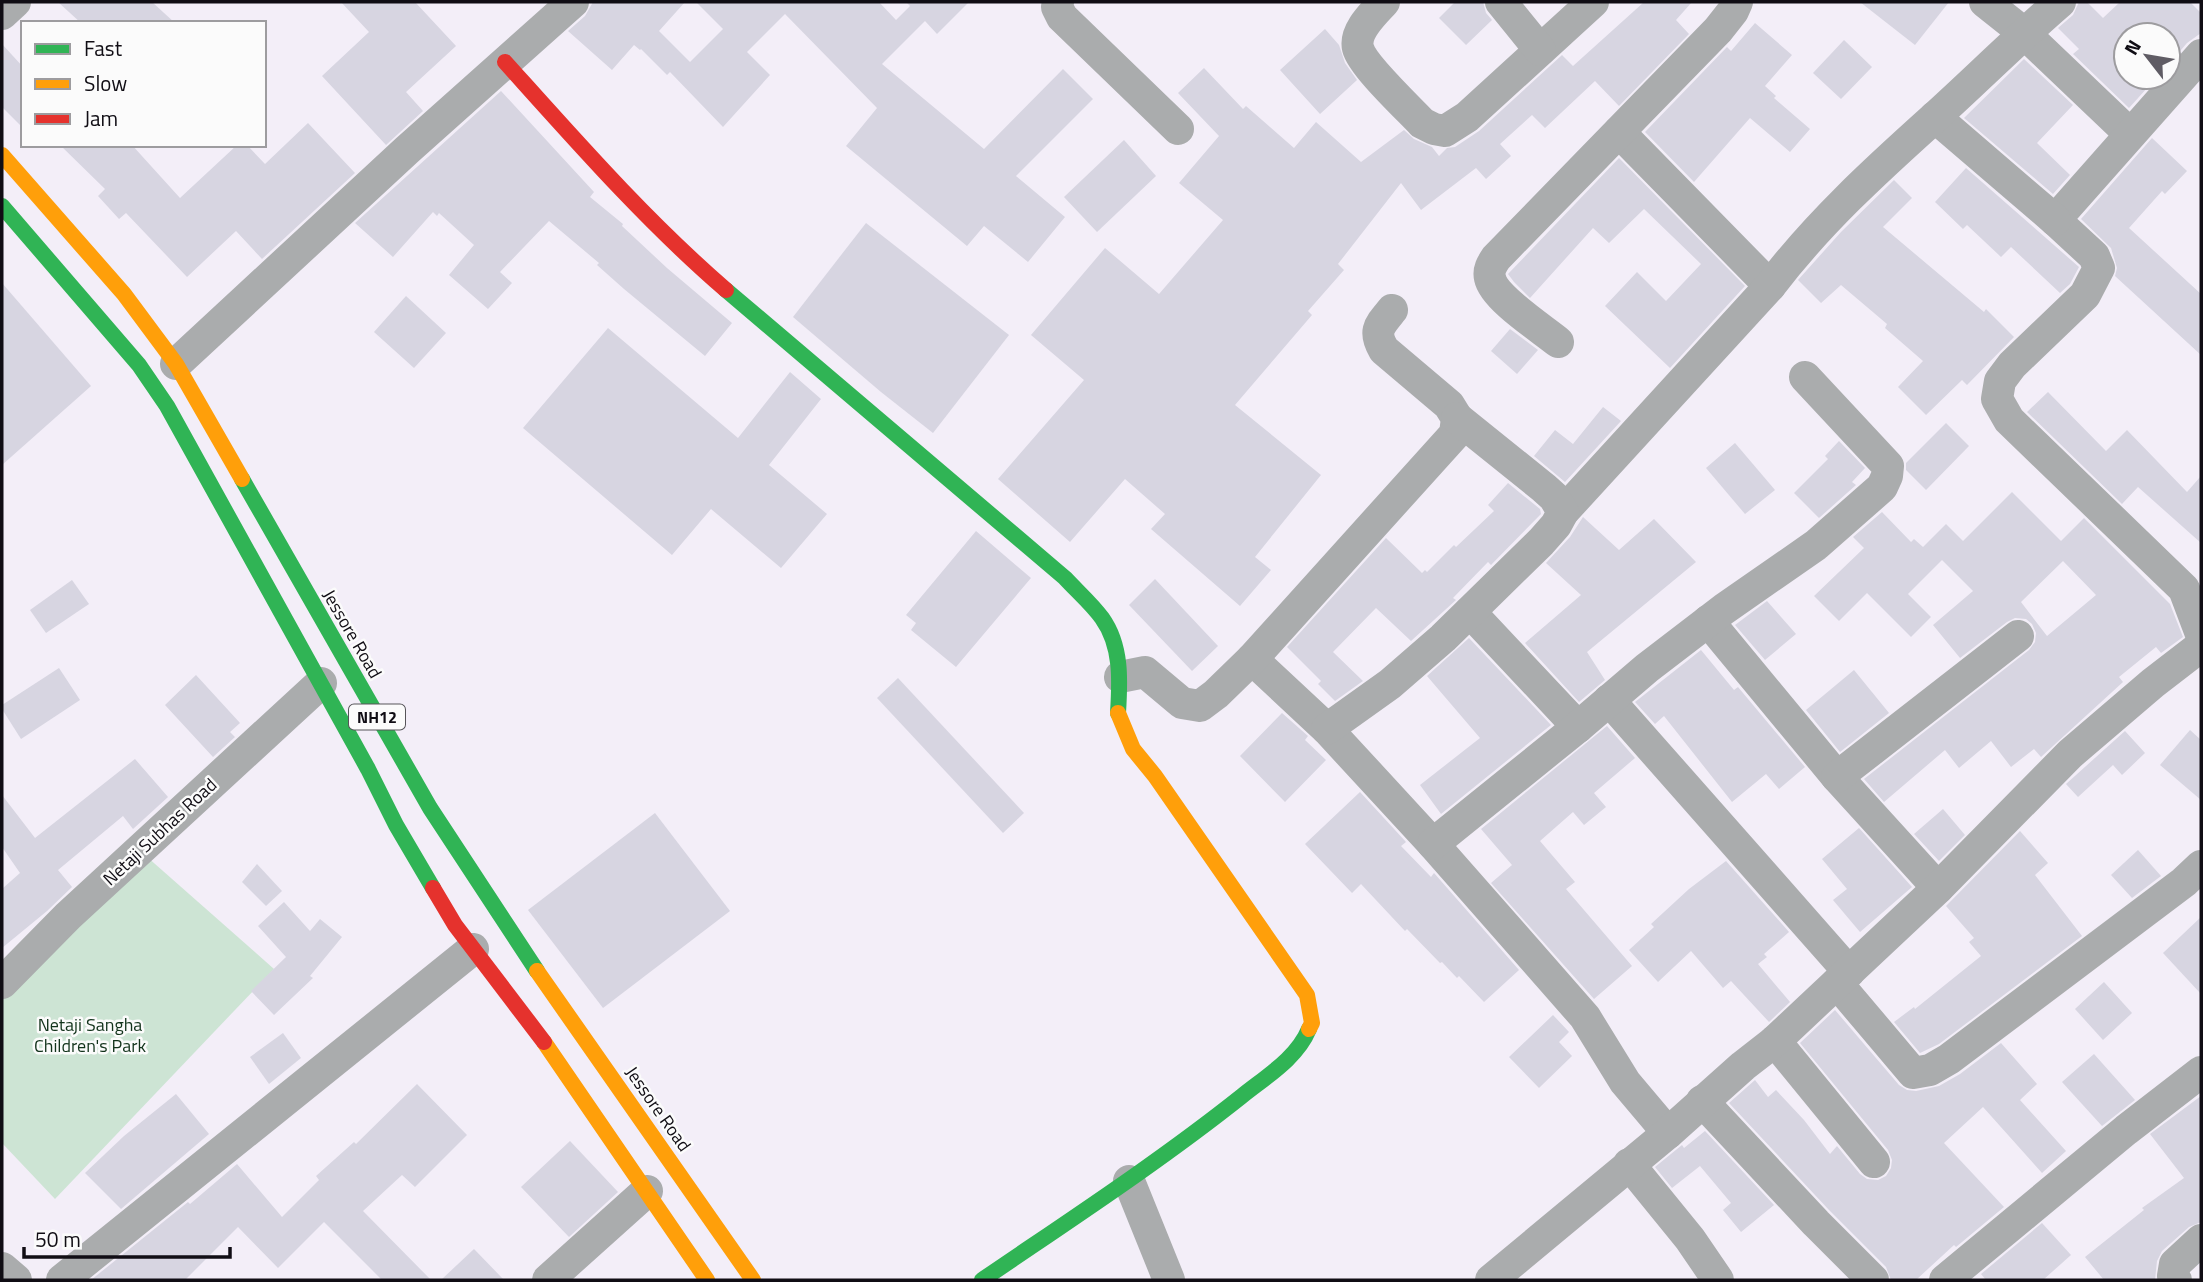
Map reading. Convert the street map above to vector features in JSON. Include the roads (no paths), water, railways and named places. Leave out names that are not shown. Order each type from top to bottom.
[{"type":"main road","points":[[505,62],[581,147],[681,251],[1065,578],[1103,618],[1116,648],[1120,677],[1118,716],[1133,748],[1156,776],[1307,995],[1312,1023],[1303,1044],[1287,1060],[1188,1139],[982,1280]]},
{"type":"main road","name":"Jessore Road","points":[[2,155],[124,294],[176,364],[430,808],[505,924],[753,1280]]},
{"type":"main road","name":"NH12","points":[[2,206],[138,365],[167,405],[321,683],[396,825],[454,925],[555,1056],[707,1280]]},
{"type":"street","points":[[2,14],[15,2]]},
{"type":"street","points":[[176,364],[573,2]]},
{"type":"street","points":[[1058,2],[1057,7],[1062,17],[1178,129]]},
{"type":"street","points":[[1384,2],[1368,19],[1360,34],[1358,47],[1367,62],[1422,123],[1445,131],[1467,117],[1593,2]]},
{"type":"street","points":[[1502,2],[1540,50]]},
{"type":"street","points":[[1558,342],[1496,291],[1489,269],[1496,258],[1718,30],[1737,2]]},
{"type":"street","points":[[1985,2],[2024,33],[2130,134]]},
{"type":"street","points":[[1328,729],[1419,661],[1541,542],[1563,512],[1770,286],[1829,215],[2060,2]]},
{"type":"street","points":[[2055,220],[2201,55]]},
{"type":"street","points":[[1935,117],[2094,256],[2099,268],[2085,295],[2006,373],[2000,381],[1997,399],[2009,420],[2184,589],[2201,634]]},
{"type":"street","points":[[1619,132],[1770,286]]},
{"type":"street","points":[[1392,310],[1379,326],[1378,340],[1384,350],[1449,405],[1457,418],[1554,497],[1563,512]]},
{"type":"street","points":[[1433,844],[1708,621],[1816,545],[1882,487],[1888,466],[1805,377]]},
{"type":"street","points":[[1120,677],[1145,672],[1182,703],[1200,706],[1216,694],[1252,659],[1437,456],[1455,433],[1457,418]]},
{"type":"street","points":[[1470,612],[1578,727]]},
{"type":"street","points":[[1708,621],[1837,777],[1938,888]]},
{"type":"street","points":[[1837,777],[2018,636]]},
{"type":"street","points":[[1491,1280],[1668,1133],[1742,1066],[1775,1041],[1938,888],[2070,754],[2153,682],[2201,646]]},
{"type":"street","points":[[1252,659],[1328,729],[1586,1017],[1625,1082],[1668,1133]]},
{"type":"street","name":"Netaji Subhas Road","points":[[2,983],[68,916],[321,683]]},
{"type":"street","points":[[1609,700],[1843,977],[1913,1073],[1930,1070],[1997,1024],[2200,869]]},
{"type":"street","points":[[62,1280],[473,949]]},
{"type":"street","points":[[1775,1041],[1874,1162]]},
{"type":"street","points":[[1945,1280],[2126,1130],[2201,1072]]},
{"type":"street","points":[[1702,1101],[1873,1280]]},
{"type":"street","points":[[1629,1164],[1690,1239],[1718,1280]]},
{"type":"street","points":[[1129,1181],[1169,1280]]},
{"type":"street","points":[[548,1280],[647,1191]]},
{"type":"street","points":[[2176,1280],[2175,1264],[2201,1240]]},
{"type":"street","points":[[2,1268],[16,1280]]},
{"type":"park label","name":"Netaji Sangha Children's Park","points":[[90,1035]]}]
